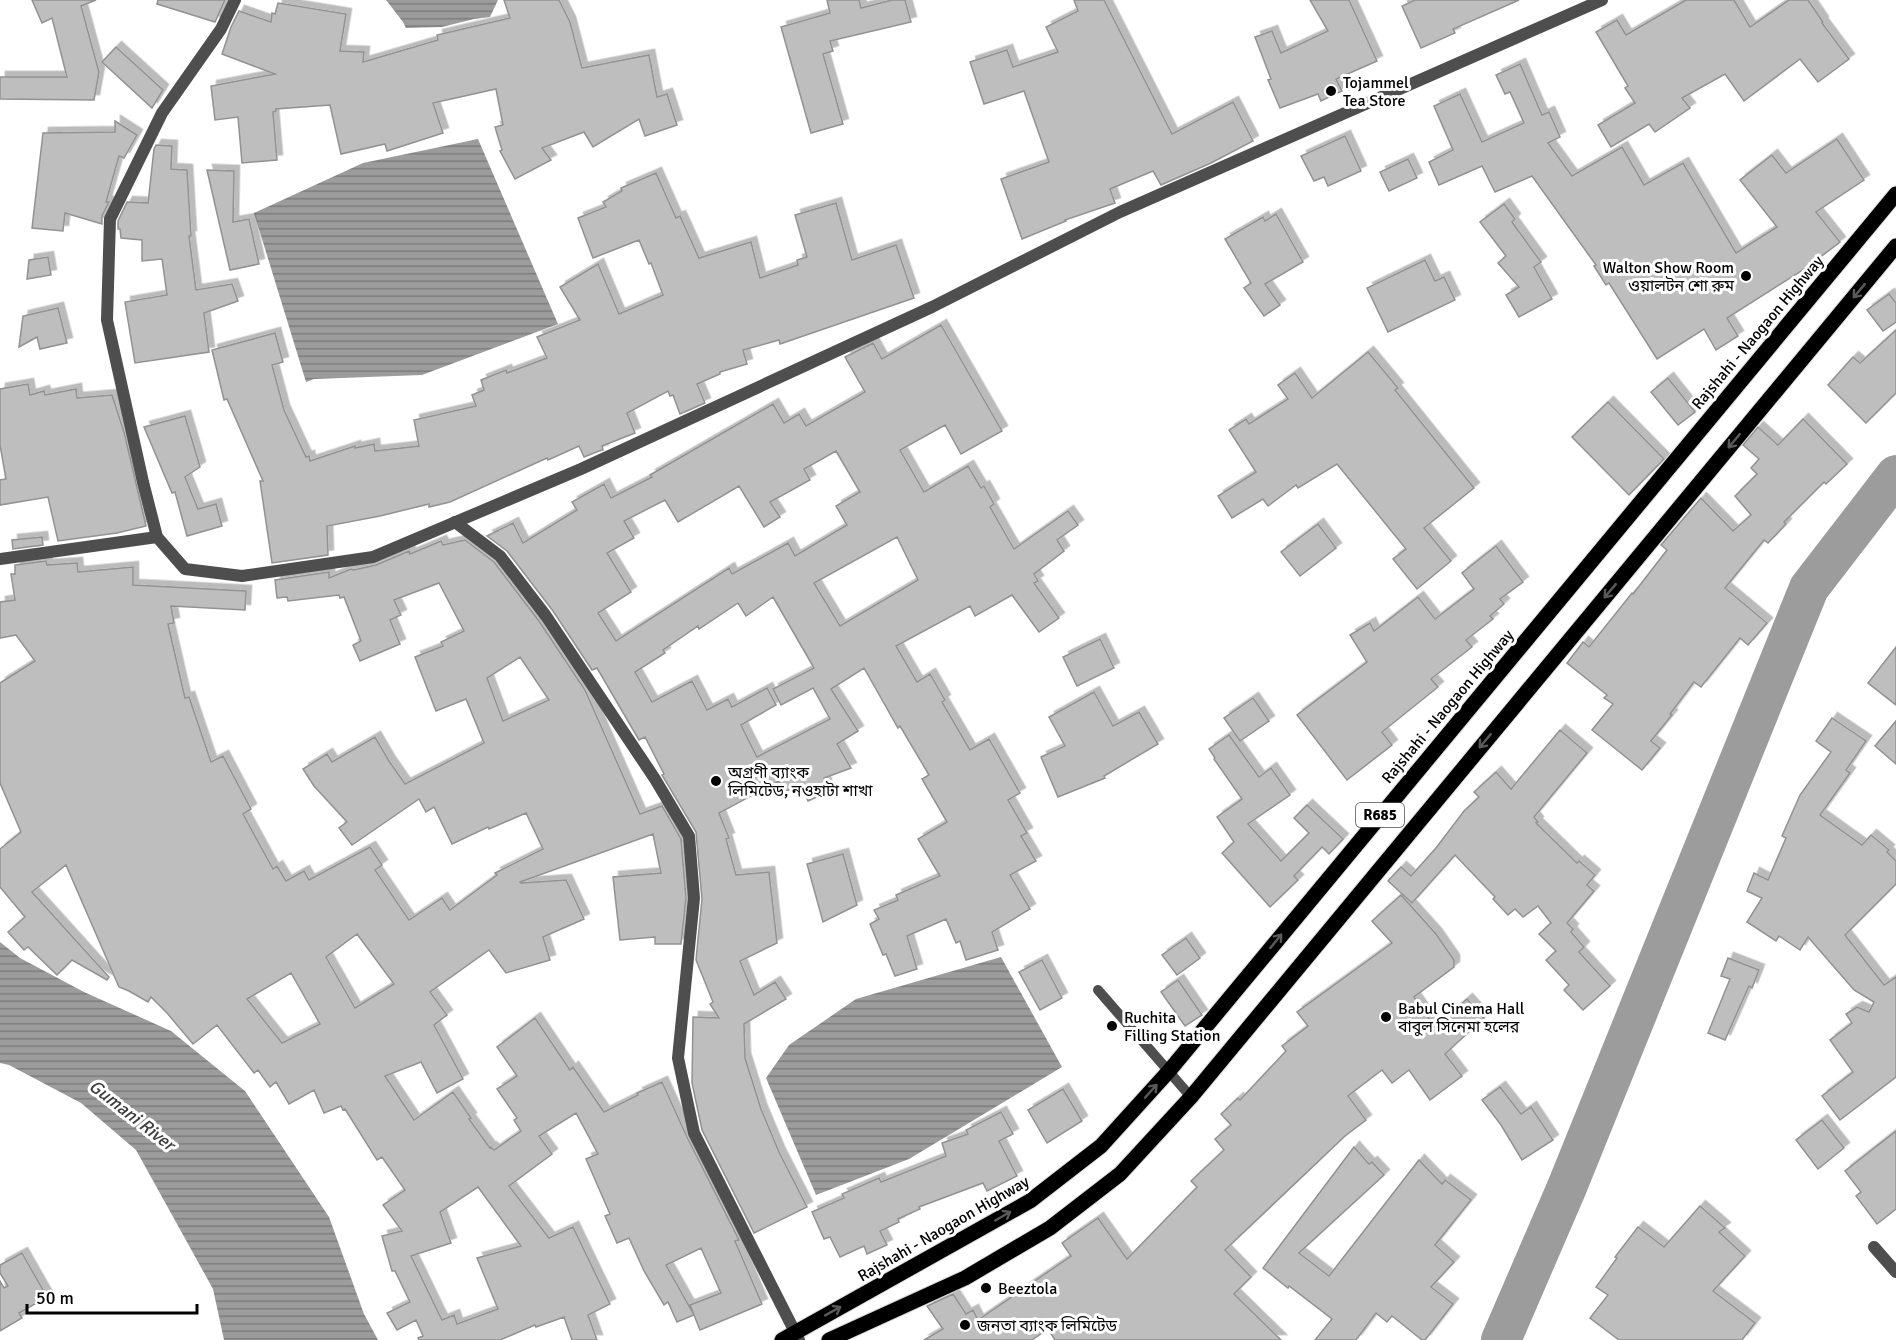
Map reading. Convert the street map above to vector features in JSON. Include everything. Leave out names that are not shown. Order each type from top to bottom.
[{"type":"main road","name":"Rajshahi - Naogaon Highway","points":[[792,1337],[1030,1201],[1101,1146],[1169,1071],[1896,194]]},
{"type":"main road","name":"R685","points":[[830,1340],[964,1278],[1050,1228],[1120,1174],[1191,1097],[1896,246]]},
{"type":"street","points":[[235,0],[221,29],[162,112],[110,219],[107,320],[157,537],[185,569],[242,576],[373,556],[581,469],[932,307],[1120,212],[1602,0]]},
{"type":"street","points":[[455,522],[500,556],[546,616],[655,779],[689,836],[694,898],[678,1058],[694,1133],[792,1337]]},
{"type":"street","points":[[0,559],[157,537]]},
{"type":"street","points":[[1874,1247],[1896,1272]]},
{"type":"lane","points":[[1098,990],[1191,1097]]},
{"type":"water","points":[[386,0],[498,0],[490,17],[442,27],[406,28]]},
{"type":"water","points":[[478,139],[558,324],[422,375],[314,379],[306,382],[254,213],[363,163]]},
{"type":"water","name":"Gumani River","points":[[0,942],[20,958],[84,992],[171,1031],[245,1091],[329,1217],[364,1314],[378,1340],[224,1340],[213,1289],[136,1150],[81,1103],[9,1065],[0,1063]]},
{"type":"water","points":[[1001,957],[1062,1067],[909,1159],[816,1195],[766,1078],[789,1045],[856,999]]},
{"type":"building","points":[[32,0],[96,0],[81,6],[99,72],[94,100],[0,99],[0,77],[67,77],[52,18],[42,23]]},
{"type":"building","points":[[158,0],[225,0],[215,22],[157,4]]},
{"type":"building","points":[[504,0],[559,0],[570,22],[582,68],[649,55],[657,97],[667,94],[677,125],[645,136],[639,119],[593,147],[584,132],[542,148],[551,160],[515,179],[500,151],[502,150],[495,127],[503,125],[496,89],[433,103],[443,133],[387,151],[385,144],[341,154],[330,105],[276,109],[273,112],[277,160],[242,163],[238,117],[215,120],[211,86],[275,74],[222,54],[239,11],[271,22],[272,13],[275,14],[278,3],[346,14],[340,51],[364,52],[363,62],[438,40],[437,35],[510,18]]},
{"type":"building","points":[[827,0],[859,0],[861,8],[892,0],[905,0],[911,22],[830,41],[833,51],[823,54],[843,124],[811,133],[781,27],[830,13]]},
{"type":"building","points":[[1074,0],[1104,0],[1172,134],[1233,102],[1253,141],[1161,185],[1153,171],[1110,189],[1115,203],[1065,220],[1022,239],[1001,179],[1049,162],[1024,91],[984,104],[970,62],[1007,50],[1013,67],[1058,52],[1046,27],[1078,11]]},
{"type":"building","points":[[1310,0],[1349,0],[1377,61],[1336,79],[1342,91],[1321,101],[1318,94],[1280,108],[1268,80],[1271,79],[1255,37],[1272,31],[1281,53],[1328,31]]},
{"type":"building","points":[[1415,0],[1519,0],[1453,29],[1455,33],[1421,48],[1402,6]]},
{"type":"building","points":[[1686,0],[1734,0],[1750,27],[1789,0],[1808,0],[1849,59],[1818,82],[1800,59],[1744,101],[1725,74],[1682,98],[1690,108],[1655,132],[1649,124],[1611,147],[1598,125],[1635,103],[1625,88],[1628,86],[1596,32],[1617,20],[1626,35]]},
{"type":"building","points":[[116,47],[163,90],[152,108],[102,62]]},
{"type":"building","points":[[1520,64],[1542,115],[1549,112],[1560,137],[1548,143],[1572,176],[1622,147],[1644,185],[1683,163],[1736,253],[1777,227],[1740,180],[1772,155],[1786,173],[1837,139],[1864,180],[1816,212],[1840,242],[1806,268],[1727,318],[1738,336],[1716,350],[1704,329],[1657,359],[1609,283],[1606,285],[1594,266],[1596,265],[1532,176],[1495,192],[1482,166],[1439,185],[1429,162],[1453,150],[1434,106],[1460,94],[1482,142],[1524,123],[1510,92],[1505,94],[1496,75]]},
{"type":"building","points":[[115,121],[137,135],[124,158],[119,156],[106,202],[109,202],[102,216],[102,224],[65,213],[63,231],[32,228],[43,133],[115,132]]},
{"type":"building","points":[[1345,136],[1361,171],[1328,186],[1324,177],[1314,181],[1301,156]]},
{"type":"building","points":[[156,145],[172,146],[171,169],[187,170],[191,236],[189,236],[196,290],[232,284],[238,301],[204,313],[209,352],[135,363],[125,302],[167,295],[162,259],[142,261],[142,240],[121,238],[118,221],[127,202],[148,203]]},
{"type":"building","points":[[1408,159],[1417,178],[1389,191],[1380,172]]},
{"type":"building","points":[[207,170],[234,171],[233,222],[249,219],[259,264],[230,270]]},
{"type":"building","points":[[656,173],[676,218],[680,216],[699,258],[751,242],[760,278],[798,265],[797,260],[807,257],[795,215],[836,203],[852,260],[896,245],[914,298],[780,344],[779,340],[743,350],[747,364],[720,372],[697,384],[705,403],[680,414],[673,395],[670,396],[668,391],[627,413],[635,433],[602,446],[603,450],[584,457],[579,446],[450,502],[429,507],[429,504],[327,526],[328,555],[272,563],[260,481],[263,481],[227,399],[224,400],[212,350],[275,333],[283,362],[272,365],[284,410],[310,461],[355,446],[355,448],[374,444],[375,451],[419,446],[414,420],[476,406],[472,395],[484,390],[481,380],[547,358],[537,337],[580,320],[560,287],[598,264],[619,314],[663,295],[639,240],[593,258],[578,218],[606,207],[603,202],[622,191],[621,188]]},
{"type":"building","points":[[1504,204],[1515,219],[1512,222],[1541,262],[1534,267],[1552,299],[1519,317],[1506,295],[1519,287],[1498,263],[1506,256],[1480,222]]},
{"type":"building","points":[[1276,214],[1303,262],[1265,284],[1280,305],[1264,316],[1244,288],[1251,283],[1225,239],[1263,217],[1265,221]]},
{"type":"building","points":[[48,257],[51,275],[27,279],[29,260]]},
{"type":"building","points":[[1425,260],[1435,281],[1444,277],[1455,300],[1388,332],[1367,288]]},
{"type":"building","points":[[1889,294],[1896,303],[1896,322],[1883,331],[1867,310]]},
{"type":"building","points":[[58,308],[67,343],[40,349],[37,337],[19,347],[23,316]]},
{"type":"building","points":[[941,325],[1002,431],[961,454],[945,425],[900,450],[924,492],[968,466],[981,488],[984,486],[994,504],[990,507],[1014,549],[1068,511],[1078,525],[1057,540],[1064,551],[1034,574],[1038,581],[1034,583],[1059,618],[1039,632],[1012,595],[975,616],[970,606],[896,646],[917,682],[930,674],[945,700],[942,702],[970,750],[989,739],[1020,793],[1008,800],[1027,833],[1021,836],[1036,861],[1010,875],[1030,909],[992,932],[998,950],[966,960],[960,941],[956,943],[946,919],[907,936],[917,969],[895,976],[870,924],[879,919],[874,910],[898,900],[896,895],[940,876],[918,839],[947,822],[922,779],[929,775],[900,726],[898,728],[864,668],[831,689],[858,731],[837,744],[851,768],[824,778],[828,792],[808,801],[801,785],[784,792],[779,781],[719,813],[729,838],[726,839],[736,875],[769,872],[777,943],[740,961],[754,995],[775,982],[786,999],[744,1024],[745,1058],[761,1109],[779,1152],[807,1207],[754,1233],[702,1130],[692,1083],[693,1017],[719,1018],[710,1004],[713,1002],[696,960],[702,899],[696,832],[662,775],[664,774],[645,737],[639,740],[597,668],[592,670],[553,611],[507,551],[487,536],[513,523],[523,543],[577,510],[572,502],[604,484],[611,498],[652,477],[650,475],[773,404],[784,423],[799,414],[806,426],[865,392],[845,357],[873,343],[882,359]],"holes":[[[836,451],[860,492],[836,506],[847,525],[795,556],[788,543],[732,574],[729,568],[616,641],[598,613],[631,592],[607,553],[634,538],[624,521],[665,500],[678,522],[739,486],[764,527],[780,517],[770,502],[810,480],[804,469]],[[897,537],[918,580],[840,626],[814,583]],[[773,597],[814,668],[773,689],[781,705],[813,688],[830,719],[757,757],[741,725],[776,705],[767,688],[732,707],[728,699],[707,710],[692,681],[652,702],[635,672],[665,653],[663,650],[698,626],[699,629],[738,603],[746,616]]]},
{"type":"building","points":[[1896,330],[1896,393],[1866,423],[1828,385],[1853,357],[1860,363]]},
{"type":"building","points":[[1368,352],[1398,388],[1395,390],[1474,488],[1424,528],[1451,561],[1417,589],[1393,559],[1406,549],[1337,464],[1298,488],[1296,485],[1268,506],[1263,499],[1232,518],[1218,496],[1256,472],[1229,430],[1246,419],[1249,424],[1288,399],[1278,385],[1295,373],[1312,398]]},
{"type":"building","points":[[1668,378],[1695,412],[1678,425],[1651,392]]},
{"type":"building","points":[[28,384],[30,395],[44,391],[45,395],[76,389],[77,398],[112,395],[124,432],[146,526],[117,533],[58,541],[48,497],[0,505],[0,480],[6,479],[0,445],[0,389]]},
{"type":"building","points":[[1608,402],[1664,459],[1629,495],[1572,437]]},
{"type":"building","points":[[185,416],[200,467],[185,477],[198,509],[216,504],[222,526],[187,536],[175,492],[172,493],[144,427]]},
{"type":"building","points":[[1803,419],[1847,464],[1826,484],[1824,482],[1784,522],[1786,524],[1768,543],[1764,540],[1725,588],[1767,623],[1748,645],[1740,638],[1701,687],[1694,682],[1651,741],[1660,748],[1642,770],[1592,730],[1613,704],[1604,698],[1607,695],[1567,663],[1583,642],[1589,647],[1633,594],[1667,550],[1661,545],[1701,498],[1733,531],[1751,515],[1735,496],[1757,474],[1751,468],[1759,459],[1743,445],[1758,427],[1778,445]]},
{"type":"building","points":[[1318,524],[1336,548],[1300,576],[1281,552]]},
{"type":"building","points":[[42,537],[43,545],[13,549],[12,540]]},
{"type":"building","points":[[465,540],[494,562],[539,621],[585,690],[640,814],[662,806],[681,839],[686,898],[681,944],[655,944],[655,937],[620,940],[613,877],[661,873],[653,834],[520,882],[566,880],[584,919],[543,937],[550,960],[506,973],[489,950],[430,992],[447,1015],[434,1025],[463,1079],[437,1093],[421,1062],[385,1076],[414,1120],[453,1092],[471,1118],[469,1119],[490,1148],[494,1150],[521,1131],[514,1120],[517,1118],[497,1089],[517,1076],[497,1047],[535,1018],[570,1070],[573,1067],[604,1112],[662,1082],[739,1240],[735,1241],[762,1304],[700,1330],[694,1315],[677,1322],[668,1302],[664,1305],[644,1271],[629,1238],[617,1243],[605,1216],[610,1214],[586,1159],[598,1154],[576,1113],[539,1136],[552,1154],[509,1186],[549,1238],[573,1227],[610,1304],[588,1315],[597,1340],[572,1340],[564,1317],[536,1327],[535,1325],[500,1340],[419,1340],[418,1338],[423,1336],[416,1320],[397,1330],[387,1313],[410,1302],[395,1271],[392,1271],[382,1236],[402,1231],[383,1205],[405,1190],[382,1157],[377,1160],[345,1109],[343,1110],[341,1106],[324,1113],[314,1090],[289,1104],[276,1082],[270,1087],[258,1070],[254,1073],[217,1025],[193,1044],[151,997],[148,1002],[119,987],[66,865],[32,892],[109,977],[107,980],[72,960],[57,975],[28,947],[24,950],[8,932],[25,917],[0,887],[0,849],[21,832],[0,783],[0,683],[35,661],[16,635],[0,638],[0,602],[15,600],[11,574],[15,574],[15,565],[46,561],[47,565],[77,563],[78,572],[133,567],[133,585],[246,591],[245,610],[171,606],[174,623],[168,624],[185,698],[189,697],[211,762],[223,756],[251,809],[243,814],[273,869],[277,866],[286,881],[304,871],[309,880],[370,847],[382,865],[375,870],[409,920],[442,898],[450,910],[497,875],[495,873],[543,849],[526,813],[452,844],[434,807],[426,812],[419,799],[352,845],[339,828],[347,822],[314,786],[303,769],[327,754],[332,762],[375,737],[405,784],[484,743],[466,699],[436,711],[415,657],[443,646],[441,642],[464,631],[439,583],[394,600],[401,615],[390,620],[400,644],[360,661],[353,645],[361,641],[344,597],[340,598],[339,595],[288,601],[287,597],[277,598],[275,580],[329,572],[329,578],[351,569],[376,565],[409,551],[410,554],[441,541],[443,545]],"holes":[[[520,657],[549,700],[503,721],[487,678]],[[357,934],[394,984],[355,1008],[326,957]],[[291,973],[320,1024],[282,1043],[247,999]],[[478,1187],[521,1246],[477,1258],[498,1309],[457,1324],[454,1315],[442,1320],[411,1256],[451,1243],[440,1212]],[[701,1248],[721,1293],[690,1305],[694,1315],[666,1265]]]},
{"type":"building","points":[[1496,546],[1523,582],[1500,599],[1504,604],[1490,616],[1493,619],[1466,640],[1472,647],[1431,679],[1438,687],[1382,732],[1392,745],[1347,780],[1297,715],[1367,662],[1350,635],[1370,623],[1374,631],[1418,597],[1435,619],[1474,589],[1462,573]]},
{"type":"building","points":[[1100,639],[1114,668],[1077,686],[1063,657]]},
{"type":"building","points":[[1896,647],[1896,705],[1868,683]]},
{"type":"building","points":[[1094,692],[1113,726],[1139,712],[1158,744],[1104,776],[1105,778],[1058,797],[1041,757],[1065,746],[1049,717]]},
{"type":"building","points":[[1253,698],[1269,721],[1240,741],[1224,718]]},
{"type":"building","points":[[1832,718],[1866,741],[1846,770],[1850,773],[1820,815],[1862,845],[1871,835],[1889,850],[1887,852],[1896,861],[1896,884],[1845,935],[1884,985],[1896,977],[1896,1077],[1840,1120],[1822,1096],[1853,1072],[1830,1040],[1852,1023],[1846,1014],[1857,1007],[1869,1012],[1874,1002],[1854,990],[1808,937],[1800,950],[1779,936],[1776,941],[1747,922],[1762,898],[1747,891],[1754,873],[1768,880],[1786,838],[1782,836],[1800,795],[1831,752],[1816,741]]},
{"type":"building","points":[[1896,721],[1896,764],[1875,746]]},
{"type":"building","points":[[1560,730],[1587,753],[1534,817],[1538,822],[1536,823],[1577,863],[1579,861],[1595,875],[1587,885],[1594,891],[1567,923],[1573,929],[1571,932],[1584,947],[1579,952],[1610,986],[1583,1010],[1564,990],[1569,985],[1546,960],[1556,951],[1539,934],[1551,923],[1538,906],[1523,917],[1515,909],[1508,915],[1493,899],[1495,897],[1455,855],[1412,903],[1388,881],[1401,867],[1411,876],[1464,811],[1479,797],[1474,792],[1496,772],[1511,789]]},
{"type":"building","points":[[1229,735],[1259,777],[1271,768],[1290,795],[1248,824],[1281,861],[1309,833],[1294,818],[1307,805],[1343,839],[1329,854],[1322,847],[1294,876],[1298,880],[1270,907],[1222,853],[1234,842],[1217,817],[1242,799],[1209,749]]},
{"type":"building","points":[[843,854],[857,905],[823,922],[807,864]]},
{"type":"building","points":[[1401,895],[1436,934],[1454,960],[1454,967],[1414,997],[1435,1027],[1467,999],[1484,1018],[1445,1054],[1462,1076],[1430,1100],[1409,1070],[1392,1083],[1382,1070],[1348,1096],[1366,1120],[1345,1136],[1225,1250],[1251,1277],[1234,1294],[1281,1340],[1055,1340],[1048,1329],[1032,1340],[924,1340],[943,1329],[927,1306],[953,1294],[966,1314],[973,1310],[978,1320],[1071,1256],[1062,1243],[1098,1218],[1127,1259],[1197,1187],[1191,1181],[1224,1150],[1215,1139],[1231,1125],[1221,1114],[1238,1098],[1240,1100],[1286,1051],[1282,1046],[1308,1026],[1297,1012],[1392,943],[1372,921]]},
{"type":"building","points":[[1186,938],[1200,958],[1177,975],[1162,955]]},
{"type":"building","points":[[1728,958],[1759,970],[1752,988],[1749,986],[1725,1040],[1708,1033],[1730,979],[1721,976]]},
{"type":"building","points":[[1042,960],[1062,998],[1040,1010],[1019,972]]},
{"type":"building","points":[[1178,980],[1202,1015],[1185,1026],[1161,992]]},
{"type":"building","points":[[1500,1087],[1521,1114],[1531,1107],[1553,1140],[1522,1160],[1501,1125],[1482,1100]]},
{"type":"building","points":[[1063,1089],[1082,1121],[1047,1143],[1028,1110]]},
{"type":"building","points":[[1001,1112],[1013,1134],[999,1141],[1017,1176],[987,1191],[983,1183],[919,1207],[920,1209],[898,1219],[899,1222],[880,1231],[887,1245],[867,1254],[864,1246],[840,1257],[830,1237],[824,1239],[812,1212],[844,1198],[842,1194],[879,1178],[881,1182],[946,1156],[942,1143],[968,1134],[966,1130]]},
{"type":"building","points":[[1822,1120],[1844,1148],[1818,1169],[1796,1140]]},
{"type":"building","points":[[1896,1131],[1896,1209],[1877,1224],[1856,1196],[1861,1192],[1845,1171]]},
{"type":"building","points":[[1354,1147],[1369,1164],[1372,1162],[1384,1175],[1299,1253],[1329,1276],[1419,1160],[1442,1184],[1445,1180],[1471,1200],[1435,1245],[1454,1262],[1431,1287],[1453,1304],[1425,1340],[1392,1316],[1387,1322],[1376,1313],[1356,1340],[1315,1340],[1332,1319],[1263,1268]]},
{"type":"building","points":[[1700,1206],[1725,1228],[1719,1232],[1745,1256],[1713,1291],[1755,1323],[1742,1340],[1619,1340],[1590,1318],[1608,1295],[1596,1287],[1638,1227],[1664,1247]]},
{"type":"building","points":[[22,1253],[47,1297],[19,1313],[22,1318],[0,1331],[0,1281],[4,1288],[8,1286],[0,1273],[0,1265]]},
{"type":"waterway","points":[[1501,1340],[1567,1187],[1809,588],[1896,475]]},
{"type":"place","name":"Tojammel Tea Store","points":[[1331,91]]},
{"type":"place","name":"Walton Show Room ওয়ালটন শো রুম","points":[[1746,276]]},
{"type":"place","name":"অগ্রণী ব্যাংক লিমিটেড, নওহাটা শাখা","points":[[716,781]]},
{"type":"place","name":"Babul Cinema Hall বাবুল সিনেমা হলের","points":[[1386,1017]]},
{"type":"place","name":"Ruchita Filling Station","points":[[1112,1026]]},
{"type":"place","name":"Beeztola","points":[[986,1288]]},
{"type":"place","name":"জনতা ব্যাংক লিমিটেড","points":[[965,1325]]}]
